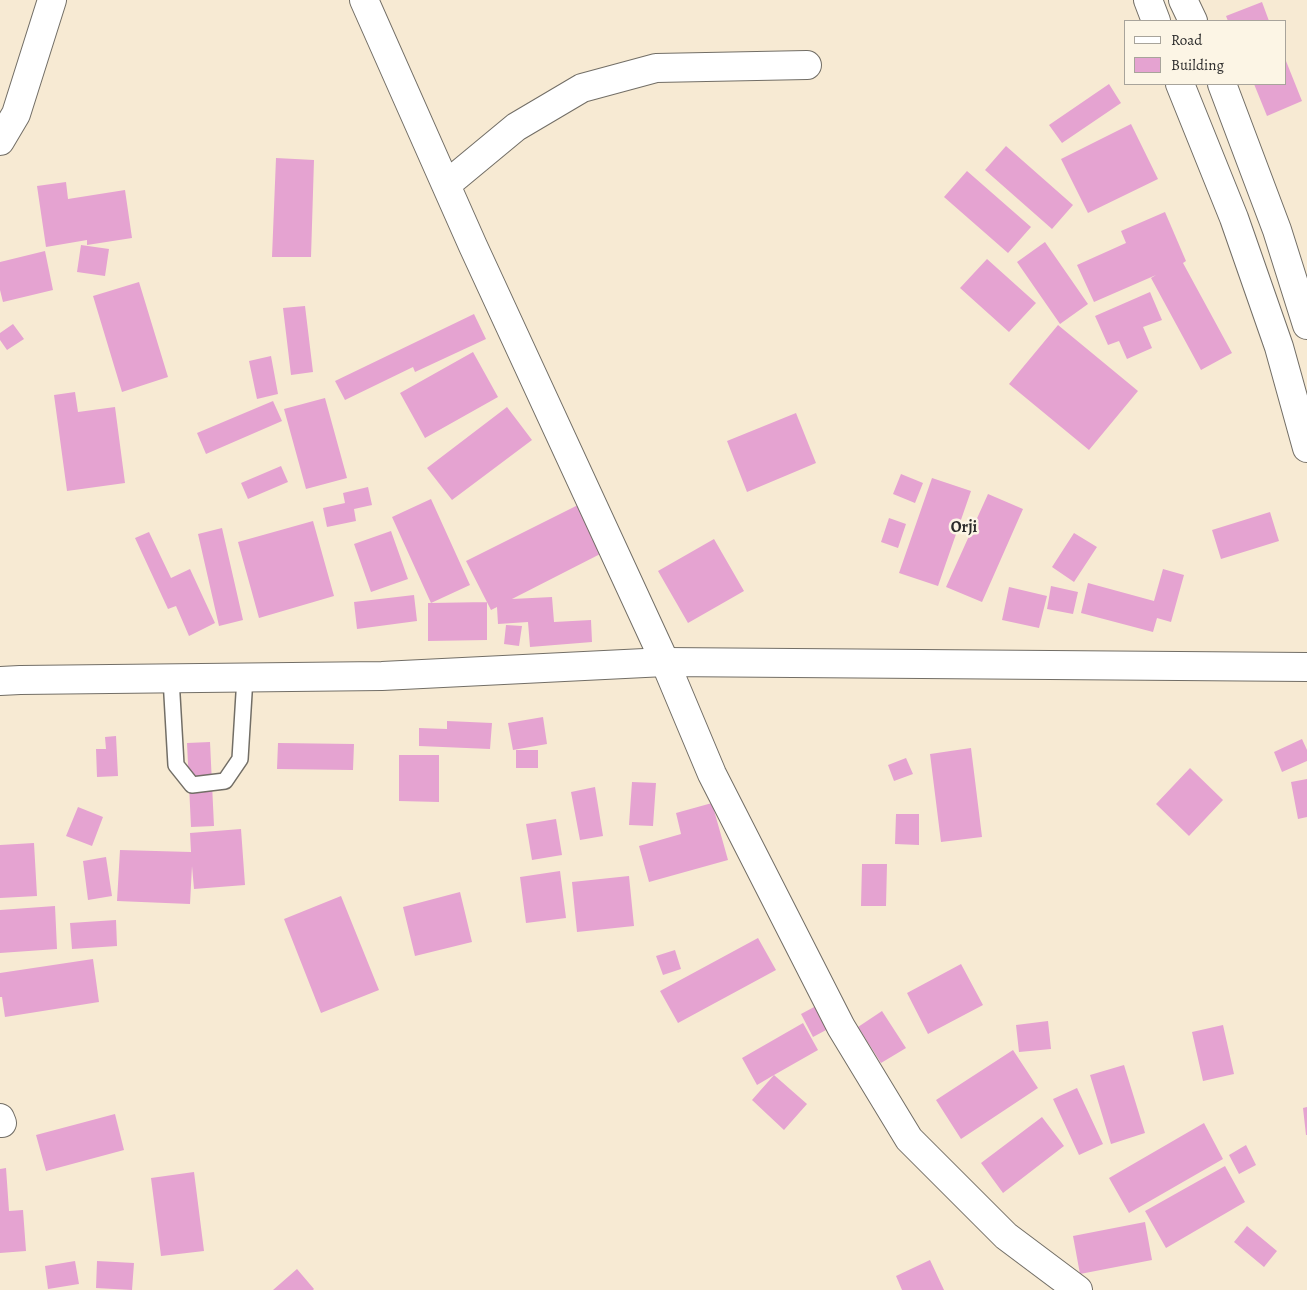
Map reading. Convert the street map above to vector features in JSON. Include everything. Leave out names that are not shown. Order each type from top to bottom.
[{"type":"street","points":[[0,141],[16,114],[52,0]]},
{"type":"street","points":[[364,0],[477,255],[665,662],[712,774],[841,1027],[909,1139],[1006,1236],[1078,1290]]},
{"type":"street","points":[[1148,0],[1156,20]]},
{"type":"street","points":[[1183,0],[1193,20]]},
{"type":"street","points":[[446,185],[516,127],[582,88],[656,68],[806,65]]},
{"type":"street","points":[[1180,85],[1237,227],[1278,346],[1307,448]]},
{"type":"street","points":[[1222,85],[1277,230],[1307,326]]},
{"type":"street","points":[[0,681],[382,676],[665,662],[1307,667]]},
{"type":"lane","points":[[171,678],[176,765],[192,785],[225,781],[240,759],[245,677]]},
{"type":"building","points":[[1262,2],[1269,20],[1228,20],[1226,16]]},
{"type":"building","points":[[1287,64],[1302,101],[1267,116],[1254,85],[1287,85]]},
{"type":"building","points":[[1109,84],[1121,103],[1062,143],[1049,125]]},
{"type":"building","points":[[1131,124],[1158,179],[1088,213],[1061,159]]},
{"type":"building","points":[[1006,146],[1073,205],[1052,229],[985,170]]},
{"type":"building","points":[[276,158],[314,160],[311,257],[272,257]]},
{"type":"building","points":[[967,171],[1031,227],[1008,253],[944,197]]},
{"type":"building","points":[[66,182],[68,199],[125,190],[132,238],[87,245],[87,240],[46,247],[37,186]]},
{"type":"building","points":[[1165,212],[1186,261],[1183,263],[1232,353],[1201,370],[1151,278],[1156,275],[1094,302],[1077,265],[1126,243],[1121,231]]},
{"type":"building","points":[[1045,242],[1088,304],[1060,324],[1017,262]]},
{"type":"building","points":[[81,245],[109,249],[105,276],[77,272]]},
{"type":"building","points":[[45,251],[53,290],[3,302],[0,290],[0,262]]},
{"type":"building","points":[[987,259],[1036,303],[1009,332],[960,288]]},
{"type":"building","points":[[139,282],[168,377],[122,392],[93,296]]},
{"type":"building","points":[[1150,292],[1162,320],[1143,327],[1152,348],[1127,359],[1119,341],[1108,345],[1095,316]]},
{"type":"building","points":[[305,306],[313,372],[291,375],[283,308]]},
{"type":"building","points":[[474,314],[486,339],[415,372],[413,367],[345,400],[335,381]]},
{"type":"building","points":[[13,324],[24,339],[7,350],[0,340],[0,333]]},
{"type":"building","points":[[1058,325],[1138,391],[1089,450],[1009,384]]},
{"type":"building","points":[[473,352],[498,397],[425,438],[400,393]]},
{"type":"building","points":[[271,356],[278,394],[257,399],[249,361]]},
{"type":"building","points":[[75,392],[78,412],[115,407],[125,483],[67,491],[54,395]]},
{"type":"building","points":[[325,398],[347,478],[306,489],[284,409]]},
{"type":"building","points":[[273,401],[282,421],[206,454],[197,433]]},
{"type":"building","points":[[507,407],[532,440],[452,500],[427,468]]},
{"type":"building","points":[[796,413],[816,463],[747,492],[727,441]]},
{"type":"building","points":[[281,466],[288,482],[248,499],[241,483]]},
{"type":"building","points":[[901,474],[923,483],[915,503],[893,494]]},
{"type":"building","points":[[932,478],[971,491],[938,586],[899,573]]},
{"type":"building","points":[[368,487],[372,505],[354,509],[356,521],[327,527],[323,508],[345,503],[343,493]]},
{"type":"building","points":[[988,494],[1023,509],[982,602],[946,587]]},
{"type":"building","points":[[431,499],[470,585],[431,603],[392,517]]},
{"type":"building","points":[[586,501],[610,549],[512,599],[552,597],[554,622],[591,620],[592,642],[530,647],[528,622],[498,624],[497,607],[491,610],[466,561]]},
{"type":"building","points":[[1270,512],[1279,541],[1221,559],[1212,530]]},
{"type":"building","points":[[889,518],[906,524],[898,548],[881,542]]},
{"type":"building","points":[[313,521],[334,596],[259,618],[238,542]]},
{"type":"building","points":[[222,528],[243,620],[219,626],[198,534]]},
{"type":"building","points":[[391,531],[408,579],[371,592],[354,544]]},
{"type":"building","points":[[149,532],[171,578],[190,569],[215,623],[189,636],[176,606],[168,609],[135,538]]},
{"type":"building","points":[[1074,533],[1097,547],[1074,582],[1052,567]]},
{"type":"building","points":[[714,539],[744,591],[688,623],[658,571]]},
{"type":"building","points":[[1163,569],[1184,575],[1171,622],[1157,618],[1153,632],[1081,613],[1088,583],[1154,601]]},
{"type":"building","points":[[1051,586],[1078,592],[1073,614],[1047,609]]},
{"type":"building","points":[[1009,587],[1047,596],[1039,628],[1002,620]]},
{"type":"building","points":[[414,595],[417,621],[357,629],[354,602]]},
{"type":"building","points":[[487,602],[487,640],[428,641],[428,603]]},
{"type":"building","points":[[506,625],[522,626],[519,646],[504,644]]},
{"type":"building","points":[[543,717],[547,744],[513,750],[508,723]]},
{"type":"building","points":[[447,721],[492,723],[490,749],[419,746],[419,728],[447,729]]},
{"type":"building","points":[[116,736],[118,776],[97,777],[96,749],[106,749],[105,737]]},
{"type":"building","points":[[1302,739],[1307,750],[1307,761],[1282,772],[1274,752]]},
{"type":"building","points":[[210,742],[214,826],[191,827],[187,743]]},
{"type":"building","points":[[278,743],[354,744],[353,770],[277,769]]},
{"type":"building","points":[[971,748],[982,837],[941,842],[930,754]]},
{"type":"building","points":[[516,750],[538,750],[538,768],[516,768]]},
{"type":"building","points":[[399,755],[439,755],[439,802],[399,801]]},
{"type":"building","points":[[906,758],[913,774],[894,781],[888,765]]},
{"type":"building","points":[[1190,768],[1223,800],[1189,836],[1156,804]]},
{"type":"building","points":[[1307,779],[1307,817],[1298,819],[1291,782]]},
{"type":"building","points":[[632,782],[656,783],[653,826],[629,825]]},
{"type":"building","points":[[595,787],[603,836],[580,840],[571,792]]},
{"type":"building","points":[[712,803],[728,860],[649,882],[639,846],[681,834],[676,813]]},
{"type":"building","points":[[78,807],[103,817],[92,846],[66,836]]},
{"type":"building","points":[[896,814],[919,814],[919,845],[895,844]]},
{"type":"building","points":[[556,819],[562,855],[532,860],[526,824]]},
{"type":"building","points":[[241,829],[245,885],[194,889],[192,866],[190,904],[117,901],[120,850],[191,852],[190,833]]},
{"type":"building","points":[[34,843],[37,896],[0,898],[0,845]]},
{"type":"building","points":[[106,857],[112,896],[88,900],[83,861]]},
{"type":"building","points":[[862,864],[887,864],[886,906],[861,906]]},
{"type":"building","points":[[560,871],[566,918],[526,923],[520,877]]},
{"type":"building","points":[[629,876],[634,926],[577,932],[572,882]]},
{"type":"building","points":[[460,892],[472,942],[415,956],[403,907]]},
{"type":"building","points":[[341,896],[379,990],[321,1013],[284,919]]},
{"type":"building","points":[[55,906],[57,949],[0,953],[0,910]]},
{"type":"building","points":[[116,920],[117,946],[72,949],[70,923]]},
{"type":"building","points":[[758,938],[776,970],[678,1023],[660,991]]},
{"type":"building","points":[[675,950],[681,969],[663,975],[656,956]]},
{"type":"building","points":[[93,959],[99,1002],[5,1017],[2,997],[0,997],[0,973]]},
{"type":"building","points":[[961,964],[983,1005],[928,1034],[907,993]]},
{"type":"building","points":[[816,1006],[828,1029],[813,1037],[801,1014]]},
{"type":"building","points":[[882,1011],[906,1048],[881,1063],[858,1027]]},
{"type":"building","points":[[1048,1021],[1051,1049],[1019,1052],[1016,1025]]},
{"type":"building","points":[[803,1023],[818,1050],[757,1085],[742,1058]]},
{"type":"building","points":[[1223,1025],[1234,1074],[1203,1081],[1192,1032]]},
{"type":"building","points":[[1013,1050],[1038,1088],[961,1139],[936,1100]]},
{"type":"building","points":[[1124,1065],[1145,1133],[1111,1144],[1090,1075]]},
{"type":"building","points":[[774,1075],[807,1104],[784,1130],[752,1100]]},
{"type":"building","points":[[1077,1088],[1103,1144],[1079,1155],[1053,1099]]},
{"type":"building","points":[[1307,1107],[1307,1135],[1306,1135],[1303,1108]]},
{"type":"building","points":[[115,1114],[124,1150],[46,1171],[36,1135]]},
{"type":"building","points":[[1042,1117],[1064,1146],[1003,1193],[981,1163]]},
{"type":"building","points":[[1204,1123],[1223,1159],[1129,1213],[1109,1178]]},
{"type":"building","points":[[1246,1145],[1256,1165],[1239,1174],[1229,1155]]},
{"type":"building","points":[[1225,1166],[1245,1202],[1166,1248],[1145,1211]]},
{"type":"building","points":[[6,1168],[9,1211],[23,1210],[26,1251],[0,1253],[0,1169]]},
{"type":"building","points":[[194,1172],[204,1251],[161,1256],[151,1178]]},
{"type":"building","points":[[1145,1222],[1152,1260],[1080,1274],[1073,1236]]},
{"type":"building","points":[[1247,1226],[1277,1251],[1264,1267],[1234,1242]]},
{"type":"building","points":[[930,1260],[944,1290],[902,1290],[896,1276]]},
{"type":"building","points":[[75,1261],[79,1284],[48,1289],[45,1266]]},
{"type":"building","points":[[97,1261],[134,1263],[132,1290],[96,1288]]},
{"type":"building","points":[[297,1269],[313,1290],[273,1290]]},
{"type":"district","name":"Orji","points":[[964,528]]}]
